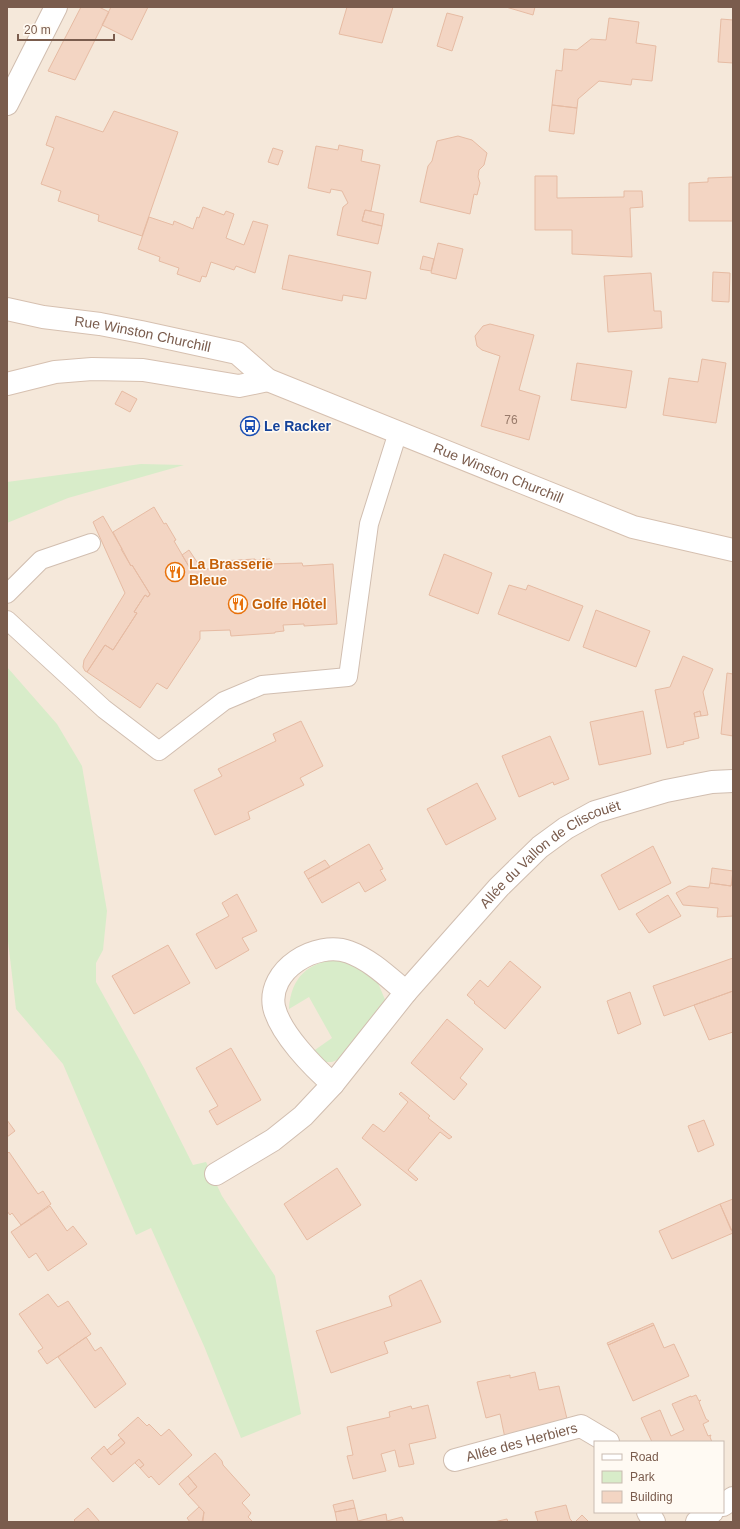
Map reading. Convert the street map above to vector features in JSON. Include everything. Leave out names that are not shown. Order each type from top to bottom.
[{"type":"street","points":[[7,104],[56,7]]},
{"type":"street","name":"Rue Winston Churchill","points":[[7,309],[43,317],[128,329],[237,353],[268,380],[633,526],[733,550]]},
{"type":"street","points":[[7,384],[55,372],[92,369],[142,370],[239,386],[268,380]]},
{"type":"street","name":"Allée du Vallon de Cliscouët","points":[[216,1174],[273,1140],[303,1116],[333,1084],[406,992],[499,887],[540,847],[566,828],[595,812],[666,791],[712,782],[733,781]]},
{"type":"street","points":[[333,1084],[318,1072],[292,1040],[274,1007],[275,988],[288,968],[306,954],[323,950],[338,949],[350,952],[377,967],[406,992]]},
{"type":"street","name":"Allée des Herbiers","points":[[455,1460],[580,1426],[606,1441]]},
{"type":"street","points":[[724,1504],[733,1498]]},
{"type":"street","points":[[649,1513],[654,1522]]},
{"type":"street","points":[[697,1522],[710,1513]]},
{"type":"lane","points":[[7,620],[104,709],[159,751],[224,701],[262,685],[348,677],[370,524],[398,432]]},
{"type":"lane","points":[[7,594],[41,560],[91,543]]},
{"type":"shaded area","points":[[7,7],[733,7],[733,1522],[7,1522]]},
{"type":"green space","points":[[141,464],[184,465],[68,498],[7,523],[7,482]]},
{"type":"green space","points":[[7,667],[57,724],[82,766],[107,911],[103,950],[96,963],[96,982],[144,1068],[193,1165],[206,1162],[222,1196],[275,1276],[301,1414],[241,1438],[204,1346],[151,1228],[136,1235],[63,1064],[16,1009],[7,941]]},
{"type":"green space","points":[[339,959],[370,971],[378,983],[386,1002],[337,1060],[332,1062],[321,1062],[312,1052],[332,1038],[309,997],[289,1009],[290,998],[293,988],[303,973],[318,964]]},
{"type":"building","points":[[81,7],[99,7],[109,12],[75,80],[48,71]]},
{"type":"building","points":[[111,7],[148,7],[132,40],[102,25]]},
{"type":"building","points":[[347,7],[393,7],[382,43],[339,34]]},
{"type":"building","points":[[506,7],[535,7],[533,15]]},
{"type":"building","points":[[447,13],[463,17],[452,51],[437,46]]},
{"type":"building","points":[[609,18],[639,22],[636,43],[656,46],[652,81],[632,79],[631,85],[599,81],[578,99],[577,108],[552,105],[556,70],[562,71],[564,49],[577,50],[591,39],[606,40]]},
{"type":"building","points":[[721,19],[733,20],[733,63],[718,62]]},
{"type":"building","points":[[552,105],[577,108],[574,134],[549,131]]},
{"type":"building","points":[[114,111],[178,132],[142,236],[98,221],[99,215],[58,201],[61,191],[41,184],[54,148],[46,145],[56,116],[103,132]]},
{"type":"building","points":[[458,136],[472,140],[487,153],[484,165],[479,170],[478,177],[480,183],[477,195],[474,194],[470,214],[420,202],[428,166],[432,161],[437,141]]},
{"type":"building","points":[[339,145],[363,150],[361,161],[380,165],[371,211],[365,210],[362,221],[382,226],[378,244],[337,235],[343,207],[348,203],[342,191],[331,189],[330,193],[308,188],[316,146],[338,150]]},
{"type":"building","points":[[273,148],[283,151],[278,165],[268,162]]},
{"type":"building","points":[[535,176],[557,176],[557,198],[624,197],[624,191],[642,191],[643,207],[630,208],[632,257],[572,254],[572,230],[535,230]]},
{"type":"building","points":[[733,177],[733,221],[689,221],[689,183],[708,182],[708,178]]},
{"type":"building","points":[[203,207],[224,215],[226,211],[234,214],[226,238],[244,245],[253,221],[268,225],[255,273],[236,266],[234,270],[211,262],[206,277],[202,276],[200,282],[177,274],[179,268],[159,261],[160,257],[138,249],[149,217],[173,225],[174,221],[193,229],[197,217],[199,218]]},
{"type":"building","points":[[365,210],[384,214],[382,226],[362,221]]},
{"type":"building","points":[[438,243],[463,249],[456,279],[431,273]]},
{"type":"building","points":[[289,255],[371,272],[366,299],[343,295],[342,301],[282,289]]},
{"type":"building","points":[[423,256],[434,259],[431,271],[420,269]]},
{"type":"building","points":[[713,272],[730,273],[729,302],[712,301]]},
{"type":"building","points":[[651,273],[654,311],[661,311],[662,328],[608,332],[604,276]]},
{"type":"building","points":[[490,324],[534,335],[519,390],[540,396],[529,440],[481,426],[500,356],[482,350],[477,346],[475,336],[483,326]]},
{"type":"building","points":[[702,359],[726,363],[716,423],[663,415],[669,378],[698,382]]},
{"type":"building","points":[[577,363],[632,371],[626,408],[571,400]]},
{"type":"building","points":[[122,391],[137,399],[130,412],[115,404]]},
{"type":"building","name":"Golfe Hôtel","points":[[154,507],[176,540],[174,541],[191,570],[222,568],[221,561],[255,559],[270,559],[270,564],[302,563],[303,566],[333,564],[337,624],[304,626],[304,624],[283,625],[284,631],[275,633],[231,636],[230,630],[200,631],[200,639],[167,689],[157,683],[140,708],[87,672],[105,645],[113,650],[137,613],[134,612],[145,595],[148,597],[150,594],[132,565],[131,566],[113,532]]},
{"type":"building","points":[[103,516],[131,566],[132,565],[150,594],[148,597],[145,595],[134,612],[137,613],[113,650],[105,645],[87,672],[83,667],[84,660],[125,593],[93,522]]},
{"type":"building","points":[[189,550],[199,565],[199,569],[191,570],[182,555]]},
{"type":"building","points":[[444,554],[492,573],[478,614],[429,595]]},
{"type":"building","points":[[509,585],[526,590],[528,585],[583,606],[569,641],[498,614]]},
{"type":"building","points":[[596,610],[650,631],[636,667],[583,647]]},
{"type":"building","points":[[683,656],[713,669],[703,692],[708,715],[701,716],[700,711],[694,713],[699,738],[683,742],[684,744],[667,748],[655,690],[670,687]]},
{"type":"building","points":[[727,673],[733,674],[733,736],[721,734]]},
{"type":"building","points":[[643,711],[651,754],[599,765],[590,722]]},
{"type":"building","points":[[700,711],[701,716],[695,717],[694,713]]},
{"type":"building","points":[[301,721],[323,766],[300,778],[304,785],[248,812],[250,819],[215,835],[194,790],[222,776],[218,769],[276,741],[273,734]]},
{"type":"building","points":[[550,736],[569,779],[554,785],[553,782],[519,797],[502,756]]},
{"type":"building","points":[[477,783],[496,819],[446,845],[427,809]]},
{"type":"building","points":[[369,844],[383,869],[380,870],[386,880],[365,892],[359,882],[322,903],[308,879]]},
{"type":"building","points":[[653,846],[671,883],[619,910],[601,875]]},
{"type":"building","points":[[325,860],[330,867],[308,879],[304,872]]},
{"type":"building","points":[[712,868],[733,871],[731,886],[710,883]]},
{"type":"building","points":[[733,880],[733,916],[717,917],[718,908],[683,905],[676,893],[689,886],[709,888],[710,883],[731,886]]},
{"type":"building","points":[[237,894],[257,931],[242,938],[249,950],[216,969],[196,934],[229,916],[222,903]]},
{"type":"building","points":[[668,895],[681,916],[649,933],[636,914]]},
{"type":"building","points":[[168,945],[190,983],[134,1014],[112,976]]},
{"type":"building","points":[[733,958],[733,991],[664,1016],[653,986]]},
{"type":"building","points":[[510,961],[541,987],[505,1029],[474,1003],[475,1002],[467,995],[480,980],[488,987]]},
{"type":"building","points":[[733,991],[733,1032],[709,1040],[694,1005]]},
{"type":"building","points":[[630,992],[641,1024],[618,1034],[607,1001]]},
{"type":"building","points":[[447,1019],[483,1049],[460,1078],[467,1084],[454,1100],[411,1063]]},
{"type":"building","points":[[231,1048],[261,1100],[217,1125],[209,1111],[218,1106],[196,1068]]},
{"type":"building","points":[[401,1092],[430,1116],[428,1118],[452,1137],[449,1139],[440,1132],[408,1170],[418,1179],[416,1181],[362,1138],[373,1124],[384,1132],[408,1102],[399,1094]]},
{"type":"building","points":[[7,1120],[15,1131],[7,1137]]},
{"type":"building","points":[[704,1120],[714,1145],[698,1152],[688,1126]]},
{"type":"building","points":[[9,1152],[38,1194],[43,1191],[51,1204],[21,1225],[12,1213],[10,1215],[7,1211],[7,1154]]},
{"type":"building","points":[[337,1168],[361,1205],[307,1240],[284,1204]]},
{"type":"building","points":[[733,1199],[733,1229],[731,1230],[720,1204]]},
{"type":"building","points":[[720,1204],[733,1233],[672,1259],[659,1231]]},
{"type":"building","points":[[50,1206],[67,1231],[73,1226],[87,1244],[48,1271],[36,1253],[29,1258],[11,1232]]},
{"type":"building","points":[[421,1280],[441,1322],[384,1342],[388,1353],[331,1373],[316,1331],[392,1306],[389,1296]]},
{"type":"building","points":[[48,1294],[58,1307],[68,1301],[91,1334],[47,1364],[38,1351],[43,1348],[19,1314]]},
{"type":"building","points":[[653,1323],[654,1325],[608,1345],[607,1343]]},
{"type":"building","points":[[654,1325],[664,1348],[674,1344],[689,1376],[633,1401],[608,1345]]},
{"type":"building","points":[[86,1337],[95,1351],[101,1347],[126,1384],[95,1408],[58,1357]]},
{"type":"building","points":[[535,1372],[539,1390],[559,1386],[568,1423],[505,1438],[500,1414],[486,1418],[477,1382],[510,1375],[510,1378]]},
{"type":"building","points":[[696,1395],[699,1401],[701,1400],[699,1402],[706,1419],[709,1421],[703,1424],[708,1436],[711,1435],[712,1441],[652,1441],[641,1418],[660,1410],[671,1436],[684,1430],[672,1404]]},
{"type":"building","points":[[428,1405],[436,1438],[409,1444],[414,1464],[399,1467],[395,1450],[381,1454],[386,1471],[353,1479],[347,1456],[353,1455],[347,1427],[390,1417],[389,1412],[411,1406],[412,1409]]},
{"type":"building","points":[[138,1417],[147,1426],[149,1424],[161,1436],[169,1429],[192,1455],[159,1485],[151,1476],[149,1478],[140,1468],[144,1465],[139,1459],[113,1482],[91,1458],[104,1446],[111,1455],[125,1443],[118,1435]]},
{"type":"building","points":[[121,1438],[125,1443],[111,1455],[107,1450]]},
{"type":"building","points":[[215,1453],[222,1461],[223,1465],[250,1495],[242,1503],[251,1513],[248,1517],[253,1522],[202,1522],[204,1512],[188,1495],[197,1487],[188,1476]]},
{"type":"building","points":[[139,1459],[144,1465],[140,1468],[135,1463]]},
{"type":"building","points":[[188,1476],[197,1487],[188,1495],[179,1484]]},
{"type":"building","points":[[353,1500],[355,1508],[335,1512],[333,1505]]},
{"type":"building","points":[[566,1505],[570,1519],[573,1522],[538,1522],[535,1512]]},
{"type":"building","points":[[199,1507],[204,1512],[203,1521],[190,1522],[187,1518]]},
{"type":"building","points":[[88,1508],[100,1522],[76,1522],[74,1520]]},
{"type":"building","points":[[355,1508],[358,1521],[386,1514],[387,1521],[402,1517],[404,1522],[337,1522],[335,1512]]},
{"type":"building","points":[[582,1515],[589,1522],[575,1522]]},
{"type":"building","points":[[507,1519],[508,1522],[494,1522]]},
{"type":"place","name":"Le Racker","points":[[250,426]]},
{"type":"place","name":"La Brasserie Bleue","points":[[175,572]]},
{"type":"place","name":"Golfe Hôtel","points":[[238,604]]}]
